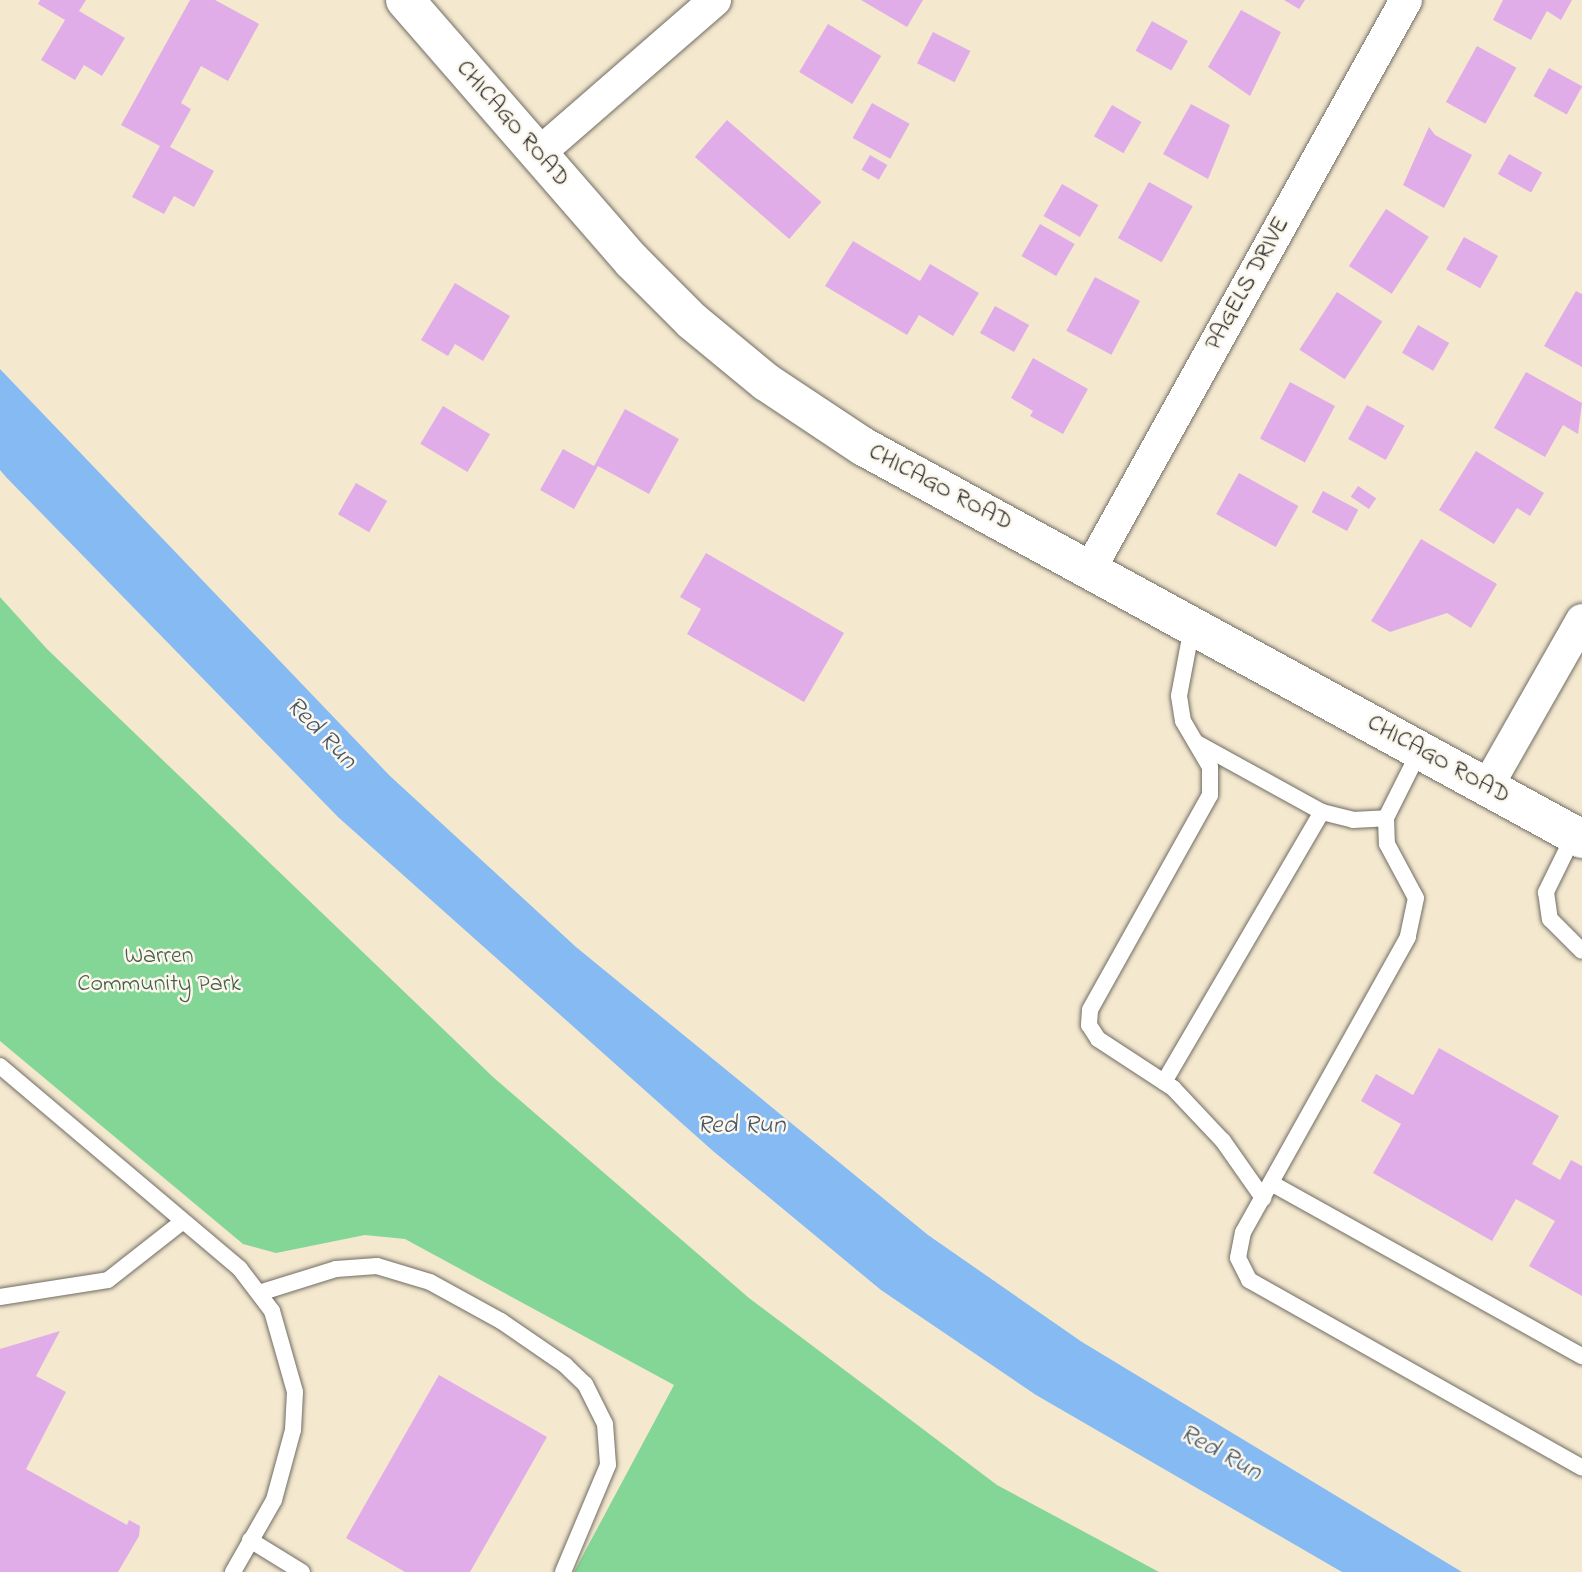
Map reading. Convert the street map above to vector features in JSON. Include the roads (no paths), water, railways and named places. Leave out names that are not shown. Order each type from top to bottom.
[{"type":"street","name":"CHICAGO ROAD","points":[[405,0],[537,155],[692,321],[766,382],[864,447],[1578,837]]},
{"type":"street","points":[[537,155],[715,0]]},
{"type":"street","name":"PAGELS DRIVE","points":[[1090,569],[1406,0]]},
{"type":"street","points":[[1487,787],[1582,620]]},
{"type":"lane","points":[[1192,625],[1179,696],[1183,721],[1210,767],[1210,795],[1090,1010],[1089,1025],[1098,1039],[1164,1082],[1223,1142],[1262,1198]]},
{"type":"lane","points":[[1196,743],[1322,812],[1353,820],[1386,818]]},
{"type":"lane","points":[[1420,750],[1386,818],[1387,844],[1416,898],[1408,937],[1243,1232],[1238,1258],[1250,1280],[1582,1468]]},
{"type":"lane","points":[[1164,1082],[1322,812]]},
{"type":"lane","points":[[1578,837],[1546,891],[1550,919],[1582,951]]},
{"type":"lane","points":[[0,1066],[240,1269],[272,1311],[295,1392],[287,1462],[274,1500],[233,1572]]},
{"type":"lane","points":[[1271,1183],[1582,1356]]},
{"type":"lane","points":[[0,1297],[108,1280],[182,1222]]},
{"type":"lane","points":[[258,1293],[336,1269],[376,1266],[430,1282],[501,1321],[565,1365],[585,1384],[605,1424],[608,1465],[564,1572]]},
{"type":"lane","points":[[250,1541],[302,1572]]},
{"type":"water","name":"Red Run","points":[[0,369],[390,776],[576,947],[928,1235],[1082,1342],[1462,1572],[1342,1572],[1036,1395],[881,1290],[713,1151],[338,817],[6,477],[0,470]]},
{"type":"park label","name":"Warren Community Park","points":[[159,971]]}]
